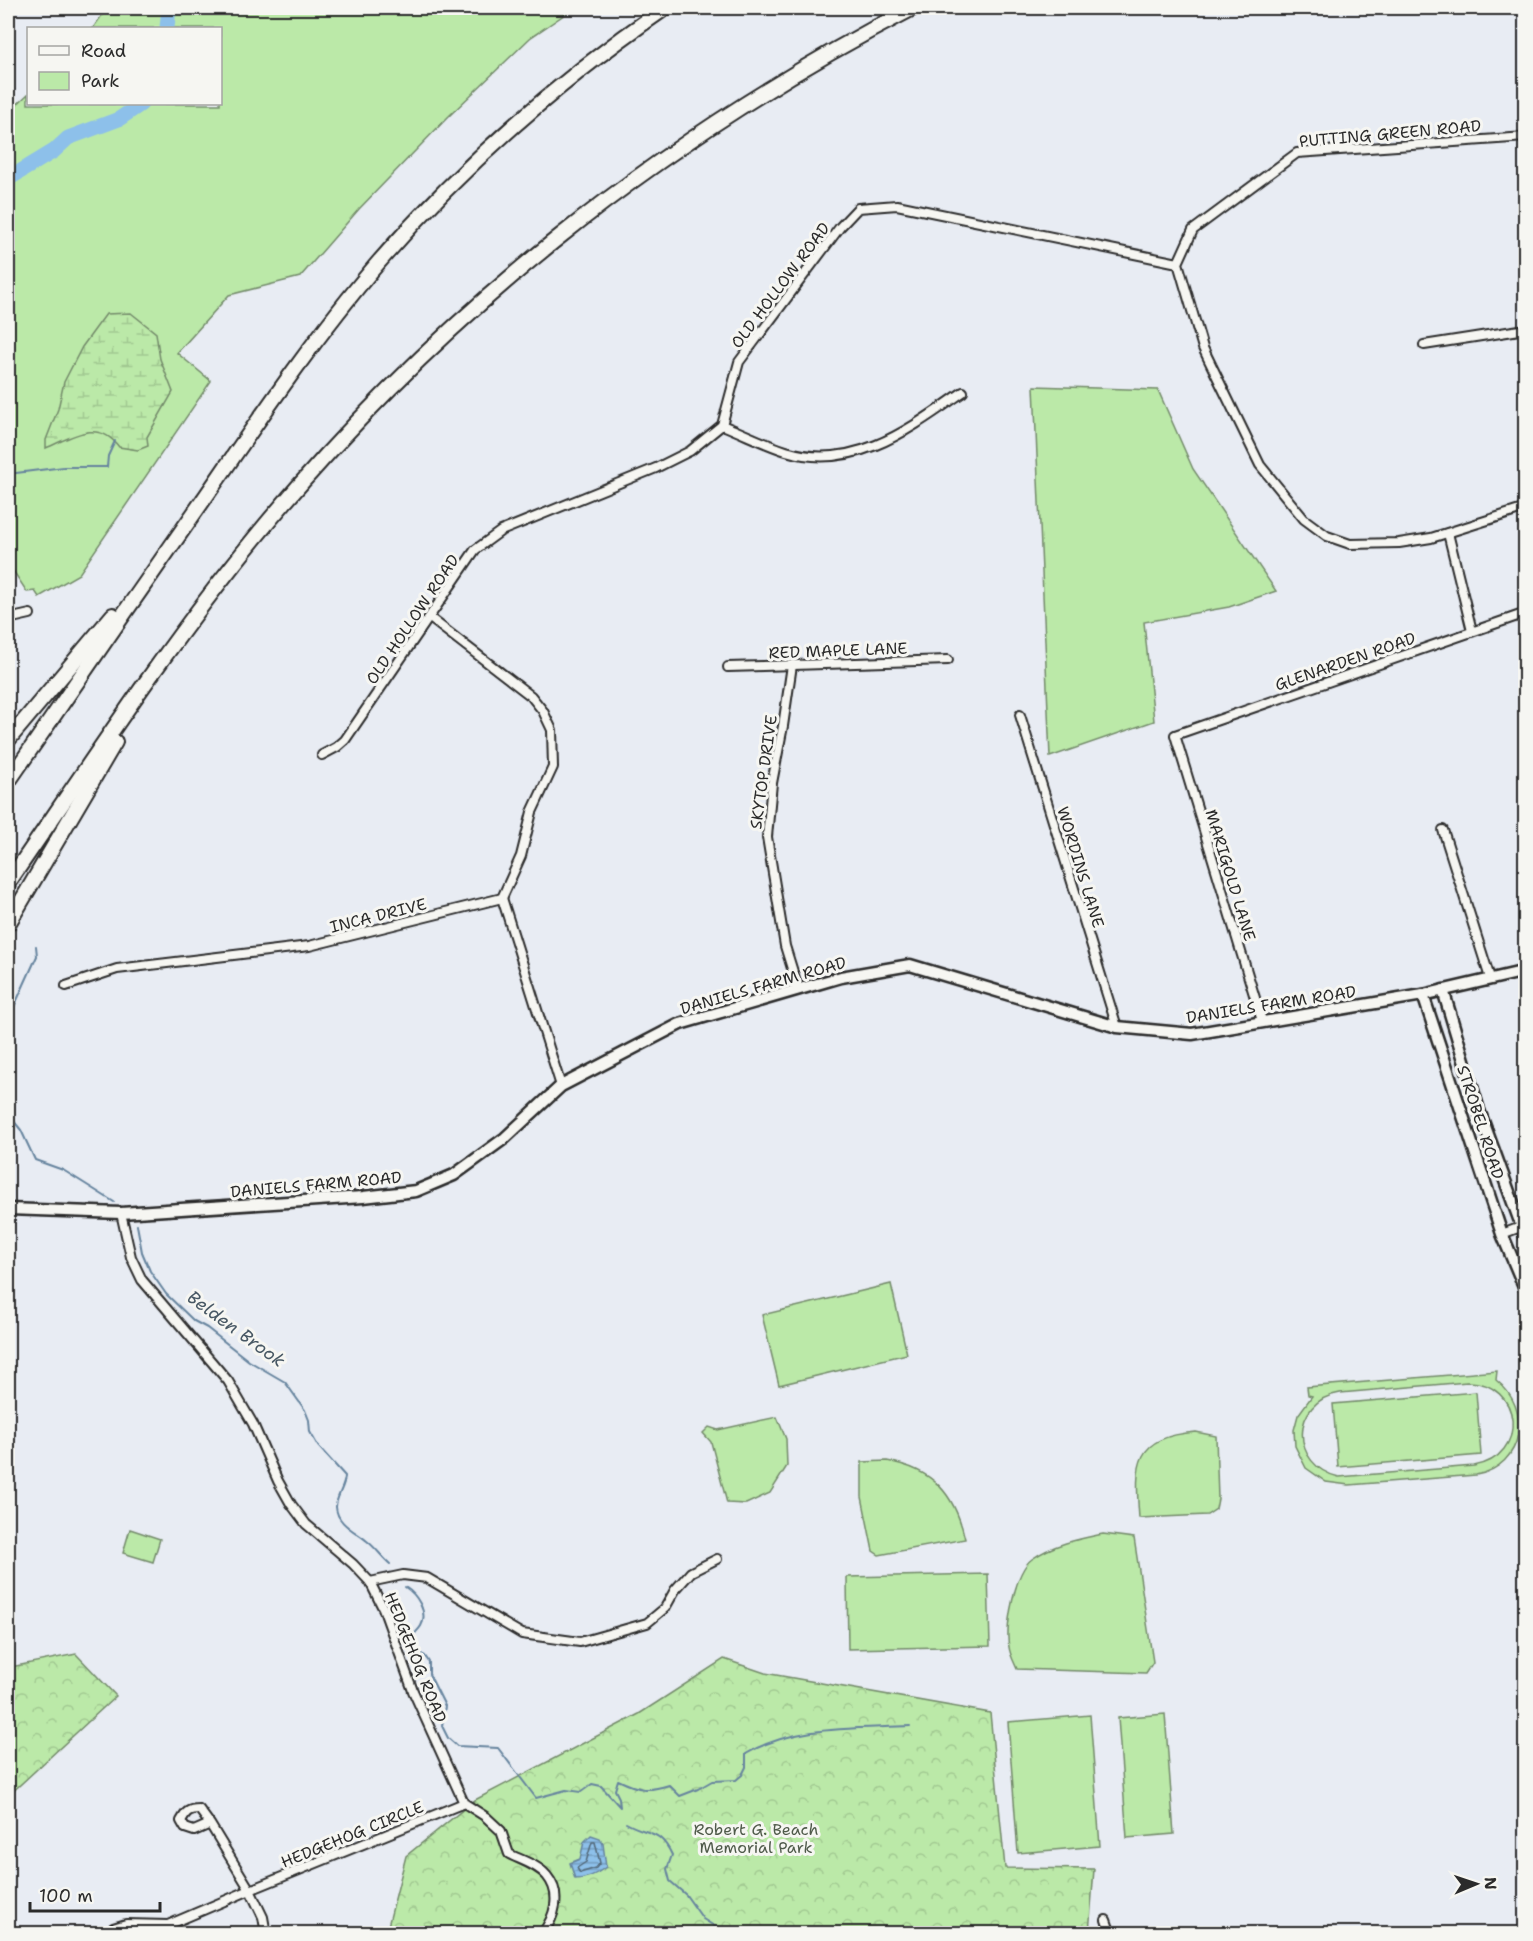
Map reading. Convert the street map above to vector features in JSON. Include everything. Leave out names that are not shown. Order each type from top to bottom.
[{"type":"highway","points":[[8,782],[307,352],[359,286],[408,230],[475,162],[538,105],[587,65],[665,8]]},
{"type":"highway","points":[[8,883],[177,639],[255,538],[340,440],[431,348],[528,261],[630,182],[710,126],[818,59],[913,8]]},
{"type":"highway","points":[[8,741],[90,645],[191,517]]},
{"type":"highway","points":[[8,924],[177,639]]},
{"type":"main road","name":"DANIELS FARM ROAD","points":[[8,1209],[121,1213],[363,1197],[416,1191],[454,1175],[505,1138],[561,1086],[680,1024],[798,988],[841,977],[910,965],[1117,1027],[1192,1034],[1423,995],[1526,971]]},
{"type":"main road","name":"STROBEL ROAD","points":[[1443,990],[1479,1110],[1524,1230]]},
{"type":"main road","name":"STROBEL ROAD","points":[[1423,995],[1502,1234],[1526,1291]]},
{"type":"street","name":"PUTTING GREEN ROAD","points":[[1178,263],[1193,230],[1297,153],[1526,136]]},
{"type":"street","name":"OLD HOLLOW ROAD","points":[[322,755],[345,740],[475,550],[501,531],[681,456],[722,424],[739,362],[840,227],[858,208],[897,205],[1178,263]]},
{"type":"street","points":[[1178,263],[1212,371],[1225,391],[1260,465],[1304,519],[1327,536],[1350,544],[1399,543],[1431,538],[1526,508]]},
{"type":"street","points":[[1424,345],[1526,329]]},
{"type":"street","points":[[722,424],[787,451],[816,456],[845,456],[888,441],[963,392]]},
{"type":"street","points":[[1448,533],[1472,631]]},
{"type":"street","name":"GLENARDEN ROAD","points":[[1175,735],[1526,613]]},
{"type":"street","points":[[8,619],[30,614]]},
{"type":"street","points":[[429,618],[531,696],[543,711],[552,730],[553,767],[532,812],[521,856],[502,898],[561,1086]]},
{"type":"street","name":"RED MAPLE LANE","points":[[728,667],[948,660]]},
{"type":"street","name":"SKYTOP DRIVE","points":[[792,665],[772,783],[767,837],[783,936],[798,988]]},
{"type":"street","name":"WORDINS LANE","points":[[1020,715],[1117,1027]]},
{"type":"street","name":"MARIGOLD LANE","points":[[1175,735],[1262,1022]]},
{"type":"street","points":[[1443,830],[1490,978]]},
{"type":"street","name":"INCA DRIVE","points":[[66,986],[117,969],[309,946],[502,898]]},
{"type":"street","name":"HEDGEHOG ROAD","points":[[121,1213],[131,1257],[142,1280],[228,1381],[253,1424],[278,1481],[291,1504],[306,1524],[353,1564],[370,1582],[383,1608],[412,1691],[464,1803]]},
{"type":"street","points":[[1502,1234],[1524,1230]]},
{"type":"street","points":[[370,1582],[403,1575],[428,1578],[522,1634],[580,1642],[647,1623],[665,1608],[675,1590],[692,1572],[717,1559]]},
{"type":"street","points":[[464,1803],[486,1817],[501,1831],[509,1854],[534,1866],[546,1875],[554,1888],[555,1911],[542,1934]]},
{"type":"street","name":"HEDGEHOG CIRCLE","points":[[111,1934],[113,1928],[126,1924],[168,1925],[464,1803]]},
{"type":"street","points":[[210,1824],[250,1890],[263,1917],[266,1934]]},
{"type":"street","points":[[1106,1920],[1111,1934]]},
{"type":"green space","points":[[107,8],[574,8],[530,38],[448,117],[359,209],[300,277],[229,295],[177,353],[211,381],[79,574],[39,597],[35,591],[27,592],[8,563],[8,113],[27,95],[27,105],[222,105],[222,27],[94,27]]},
{"type":"green space","points":[[131,313],[156,333],[160,359],[173,392],[147,437],[148,446],[138,450],[119,447],[111,438],[102,433],[84,432],[46,448],[46,440],[58,409],[64,382],[82,347],[106,314]]},
{"type":"green space","points":[[1034,386],[1158,390],[1193,469],[1276,591],[1229,607],[1144,622],[1154,721],[1050,757]]},
{"type":"green space","points":[[891,1284],[907,1354],[779,1385],[762,1315]]},
{"type":"green space","points":[[1497,1371],[1496,1380],[1508,1392],[1515,1406],[1519,1420],[1518,1435],[1513,1449],[1505,1460],[1492,1470],[1476,1475],[1349,1485],[1326,1482],[1306,1468],[1295,1446],[1294,1430],[1298,1415],[1312,1396],[1308,1395],[1307,1387]],"holes":[[[1467,1382],[1486,1385],[1499,1394],[1508,1406],[1512,1421],[1511,1435],[1504,1449],[1492,1460],[1474,1466],[1339,1477],[1323,1471],[1311,1460],[1305,1448],[1302,1434],[1305,1420],[1312,1408],[1324,1398],[1340,1393]]]},
{"type":"green space","points":[[1476,1392],[1481,1455],[1338,1467],[1333,1404]]},
{"type":"green space","points":[[777,1417],[786,1439],[787,1466],[770,1493],[746,1504],[727,1503],[711,1442],[703,1433],[709,1427],[718,1430]]},
{"type":"green space","points":[[1196,1432],[1216,1436],[1218,1499],[1216,1509],[1207,1515],[1139,1518],[1138,1482],[1143,1456],[1160,1440]]},
{"type":"green space","points":[[887,1461],[917,1470],[940,1486],[955,1509],[965,1539],[879,1555],[873,1551],[862,1497],[862,1462]]},
{"type":"green space","points":[[130,1529],[160,1539],[153,1562],[123,1553]]},
{"type":"green space","points":[[1103,1534],[1134,1538],[1153,1662],[1146,1673],[1017,1669],[1008,1638],[1010,1614],[1016,1587],[1026,1565],[1040,1554],[1057,1546]]},
{"type":"green space","points":[[988,1574],[990,1646],[848,1649],[847,1577]]},
{"type":"green space","points":[[76,1654],[116,1696],[8,1796],[8,1661],[11,1667]]},
{"type":"green space","name":"Robert G. Beach Memorial Park","points":[[724,1659],[765,1673],[990,1713],[1005,1868],[1094,1869],[1089,1933],[386,1934],[406,1856],[475,1800],[639,1714]]},
{"type":"green space","points":[[1165,1714],[1174,1834],[1127,1838],[1118,1718]]},
{"type":"green space","points":[[1090,1715],[1100,1846],[1018,1853],[1008,1722]]},
{"type":"water","points":[[591,1835],[600,1838],[603,1844],[606,1867],[592,1876],[575,1879],[570,1863],[580,1859],[584,1842]]},
{"type":"waterway","points":[[167,27],[169,8]]},
{"type":"waterway","points":[[8,179],[54,151],[68,138],[119,119],[140,105]]},
{"type":"waterway","points":[[8,474],[64,467],[107,467],[108,456],[115,441]]},
{"type":"waterway","name":"Belden Brook","points":[[8,1020],[37,956],[36,946]]},
{"type":"waterway","name":"Belden Brook","points":[[8,1114],[21,1130],[35,1160],[63,1170],[114,1202]]},
{"type":"waterway","name":"Belden Brook","points":[[137,1225],[142,1252],[150,1271],[166,1294],[194,1321],[207,1328],[249,1361],[285,1382],[305,1410],[310,1432],[318,1446],[345,1476],[336,1503],[337,1513],[347,1527],[370,1543],[390,1564]]},
{"type":"waterway","name":"Belden Brook","points":[[405,1587],[417,1599],[422,1609],[423,1621],[412,1638],[417,1652],[425,1656],[429,1662],[429,1674],[445,1706],[442,1726],[448,1738],[457,1746],[498,1748],[536,1798],[566,1790],[581,1792],[592,1784],[601,1786],[620,1807],[615,1790],[618,1780],[643,1789],[655,1789],[669,1785],[680,1796],[712,1781],[736,1780],[746,1767],[746,1754],[784,1738],[825,1730],[910,1726]]},
{"type":"waterway","points":[[626,1823],[663,1840],[672,1855],[667,1869],[670,1881],[686,1895],[703,1919],[727,1934]]}]
